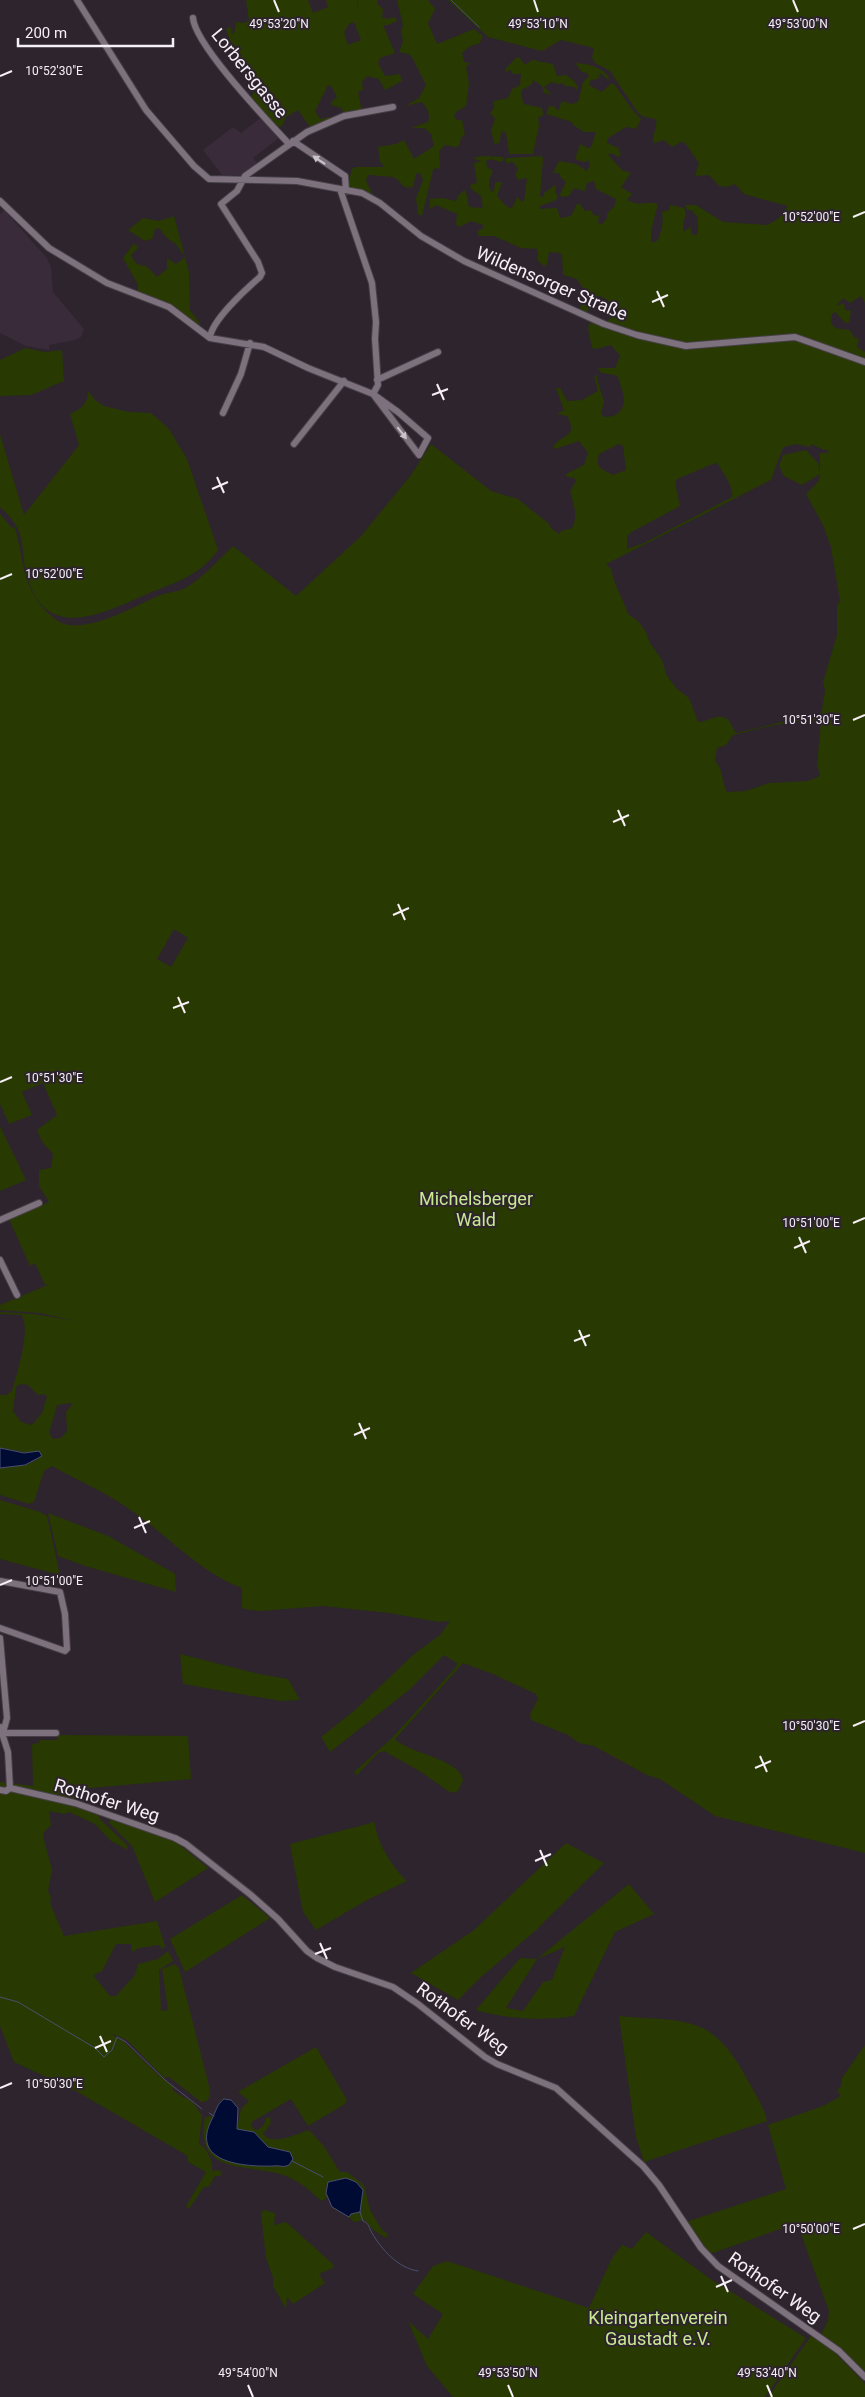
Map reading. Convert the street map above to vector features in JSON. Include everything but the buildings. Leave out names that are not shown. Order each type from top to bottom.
[{"type":"street","name":"Wildensorger Straße","points":[[77,0],[132,90],[167,136],[206,178],[213,180],[297,181],[362,193],[375,200],[416,232],[464,262],[608,326],[686,346],[795,337],[865,362]]},
{"type":"street","name":"Lorbersgasse","points":[[193,18],[197,30],[230,78],[291,142],[345,176],[343,189]]},
{"type":"street","points":[[210,338],[211,332],[228,309],[260,277],[262,272],[258,262],[221,204],[237,191],[242,180],[291,142],[316,126],[335,119],[393,107]]},
{"type":"street","points":[[343,189],[372,284],[376,322],[374,339],[378,380],[378,389],[373,394]]},
{"type":"street","points":[[0,201],[49,248],[107,283],[169,307],[210,338],[250,343],[264,347],[308,368],[373,394],[428,438],[419,455],[373,394]]},
{"type":"street","points":[[223,413],[241,374],[250,343]]},
{"type":"street","points":[[378,380],[438,352]]},
{"type":"street","points":[[294,444],[344,382]]},
{"type":"street","points":[[0,1220],[39,1203]]},
{"type":"street","points":[[0,1260],[17,1295]]},
{"type":"street","points":[[0,1581],[60,1592],[65,1614],[67,1644],[65,1651],[0,1628]]},
{"type":"street","points":[[0,1638],[7,1718],[2,1730],[8,1752],[10,1788],[6,1791],[0,1790]]},
{"type":"street","points":[[2,1730],[56,1733]]},
{"type":"street","name":"Rothofer Weg","points":[[10,1788],[75,1803],[176,1838],[251,1896],[317,1958],[335,1967],[393,1987],[418,2004],[485,2057],[497,2064],[556,2088],[643,2166],[701,2248],[718,2266],[840,2351],[865,2377]]},
{"type":"shaded area","points":[[262,117],[279,138],[253,158],[257,163],[242,175],[222,175],[203,150],[233,127],[241,133]]},
{"type":"shaded area","points":[[4,210],[47,258],[51,267],[53,292],[84,329],[81,337],[49,345],[49,350],[26,346],[0,333],[0,214]]},
{"type":"green space","points":[[246,0],[308,0],[313,13],[328,7],[326,0],[357,0],[357,13],[358,0],[378,0],[377,4],[383,9],[382,17],[387,19],[395,17],[397,21],[383,25],[395,53],[380,58],[378,63],[385,76],[400,74],[402,81],[385,90],[379,79],[367,76],[362,82],[363,90],[358,92],[362,111],[345,115],[341,108],[331,105],[331,102],[337,97],[331,86],[328,85],[315,111],[320,119],[329,117],[332,119],[311,128],[298,110],[286,117],[282,126],[276,127],[250,97],[259,87],[259,81],[254,74],[242,65],[226,29],[231,27],[231,33],[234,34],[236,22],[244,23],[249,21]],"holes":[[[354,22],[361,40],[348,45],[344,32],[349,24]]]},
{"type":"green space","points":[[397,0],[428,0],[435,9],[428,23],[437,44],[474,29],[483,36],[480,43],[469,47],[462,53],[464,62],[470,63],[466,67],[469,83],[466,106],[456,112],[454,116],[457,120],[462,120],[465,134],[461,138],[459,146],[445,145],[439,151],[440,169],[435,168],[433,170],[422,216],[418,214],[416,198],[423,180],[420,173],[416,174],[413,187],[409,188],[393,177],[368,175],[366,181],[372,193],[370,195],[351,190],[348,184],[352,169],[356,167],[385,167],[380,162],[378,147],[396,144],[404,140],[414,159],[434,146],[431,134],[424,128],[411,128],[428,122],[429,114],[425,106],[421,102],[405,106],[419,98],[426,85],[412,57],[399,52],[403,41],[401,32],[403,25]]},
{"type":"green space","name":"Michelsberger Wald","points":[[448,0],[865,0],[865,303],[861,296],[850,303],[843,298],[836,306],[844,303],[845,310],[851,311],[849,322],[845,323],[835,312],[832,314],[831,323],[835,328],[850,330],[854,337],[859,339],[857,347],[865,352],[865,1853],[715,1816],[660,1779],[647,1775],[594,1746],[579,1743],[568,1735],[531,1720],[530,1714],[538,1699],[536,1694],[493,1674],[463,1663],[395,1739],[412,1749],[453,1767],[460,1773],[463,1780],[458,1791],[453,1793],[448,1791],[421,1772],[384,1751],[378,1753],[357,1775],[354,1772],[392,1738],[456,1667],[457,1663],[444,1655],[409,1690],[330,1752],[321,1737],[355,1710],[413,1655],[440,1635],[450,1621],[439,1622],[389,1613],[323,1606],[260,1611],[244,1609],[242,1608],[242,1588],[211,1572],[120,1503],[52,1466],[44,1471],[34,1502],[29,1504],[0,1495],[0,1468],[25,1465],[38,1459],[31,1453],[0,1448],[0,1395],[6,1395],[12,1391],[20,1364],[25,1330],[21,1315],[0,1314],[0,1312],[34,1314],[76,1321],[40,1313],[0,1310],[0,1305],[50,1284],[45,1285],[35,1263],[30,1266],[9,1219],[49,1202],[39,1186],[39,1170],[51,1168],[53,1154],[43,1143],[37,1130],[57,1115],[43,1083],[22,1092],[32,1115],[9,1124],[0,1104],[0,514],[11,527],[15,528],[26,577],[36,599],[55,619],[66,624],[78,625],[107,619],[158,596],[184,589],[204,574],[233,546],[296,596],[361,536],[411,475],[431,444],[491,491],[518,499],[559,534],[561,531],[572,528],[575,519],[575,510],[570,491],[576,481],[574,478],[567,477],[566,474],[584,465],[588,453],[579,441],[555,449],[553,447],[568,435],[571,428],[567,416],[557,414],[564,410],[556,388],[560,388],[567,401],[582,400],[598,391],[594,376],[596,375],[604,402],[601,413],[603,417],[616,415],[623,407],[624,396],[618,377],[601,373],[598,368],[615,368],[620,356],[611,345],[596,349],[592,348],[588,328],[590,322],[603,326],[615,313],[614,310],[607,300],[598,296],[594,298],[587,313],[580,310],[583,288],[577,279],[563,275],[562,256],[560,253],[549,252],[547,264],[544,266],[538,261],[537,249],[521,248],[494,236],[479,236],[477,232],[483,228],[483,225],[471,221],[459,227],[456,224],[457,214],[436,205],[430,209],[430,199],[443,198],[456,201],[464,190],[469,207],[483,208],[481,196],[470,188],[471,184],[477,183],[474,163],[481,161],[472,158],[482,156],[503,157],[504,160],[500,162],[491,159],[486,161],[487,167],[493,171],[489,185],[491,191],[494,192],[495,182],[502,182],[497,196],[507,207],[512,208],[517,197],[522,202],[524,201],[527,178],[518,180],[515,175],[518,169],[513,162],[506,163],[506,158],[542,156],[540,196],[543,197],[544,193],[556,184],[555,193],[558,196],[556,200],[540,206],[539,209],[557,208],[560,218],[571,216],[577,204],[580,204],[585,211],[590,210],[595,216],[599,215],[598,223],[602,224],[607,218],[607,214],[615,205],[616,199],[596,189],[594,181],[587,183],[585,191],[574,188],[569,196],[561,197],[560,194],[566,182],[559,173],[553,173],[559,161],[576,164],[587,171],[590,165],[589,161],[583,162],[575,159],[580,144],[588,148],[591,147],[596,132],[584,132],[573,125],[572,122],[546,114],[549,106],[554,106],[558,111],[562,101],[571,104],[578,102],[583,82],[589,76],[587,73],[582,72],[575,63],[590,65],[604,72],[610,79],[607,79],[601,73],[598,79],[591,80],[589,85],[602,92],[610,84],[614,84],[641,119],[636,129],[626,127],[608,138],[607,143],[618,148],[621,154],[618,157],[611,153],[608,155],[622,170],[631,173],[621,187],[632,194],[627,200],[639,204],[658,204],[651,231],[651,242],[656,242],[658,239],[661,232],[662,212],[669,210],[670,205],[684,208],[686,214],[683,232],[691,227],[692,234],[696,236],[698,232],[698,218],[691,210],[687,210],[685,205],[696,205],[723,222],[767,225],[778,219],[788,206],[744,194],[735,184],[726,187],[719,186],[709,175],[695,176],[699,163],[685,143],[681,142],[672,147],[664,140],[654,143],[656,119],[644,117],[638,113],[610,71],[595,63],[592,57],[594,48],[561,40],[542,51],[488,37]],"holes":[[[619,444],[623,446],[626,470],[613,475],[600,468],[598,463],[599,454]],[[796,444],[810,447],[811,444],[824,450],[829,450],[827,453],[820,453],[820,475],[818,482],[806,494],[823,525],[831,547],[840,601],[837,605],[837,635],[823,682],[825,690],[821,717],[791,720],[736,733],[730,722],[723,717],[698,722],[689,698],[677,689],[667,676],[662,660],[650,643],[646,632],[638,621],[628,614],[612,570],[606,564],[771,480],[784,447]],[[715,463],[718,464],[728,480],[732,497],[644,543],[627,549],[627,537],[630,533],[680,506],[675,483],[677,479]],[[807,720],[821,722],[817,764],[820,776],[808,781],[769,783],[746,791],[727,792],[720,768],[715,761],[717,748],[726,745],[733,735]],[[174,929],[188,938],[171,967],[157,959]],[[20,1384],[28,1385],[38,1395],[43,1394],[47,1396],[42,1413],[32,1425],[21,1422],[13,1411],[16,1387]],[[70,1403],[72,1405],[66,1412],[67,1431],[61,1438],[53,1439],[49,1433],[57,1405]]]},
{"type":"green space","points":[[517,57],[525,65],[532,60],[553,64],[557,76],[566,75],[578,87],[577,90],[574,87],[565,86],[563,83],[557,84],[552,82],[544,87],[552,95],[544,93],[542,86],[533,80],[532,84],[522,90],[521,95],[524,104],[542,108],[543,115],[538,118],[539,126],[533,154],[509,154],[506,133],[501,131],[500,142],[496,144],[494,143],[491,130],[495,119],[490,113],[494,108],[494,101],[508,98],[512,89],[520,85],[521,74],[513,74],[510,70],[506,72],[505,69]]},
{"type":"green space","points":[[174,216],[185,257],[176,244],[167,238],[159,228],[155,229],[152,239],[145,241],[128,230],[143,218],[159,221]]},
{"type":"green space","points":[[134,243],[138,248],[131,255],[133,260],[146,266],[157,277],[167,269],[167,258],[176,264],[185,257],[189,272],[190,310],[200,323],[199,326],[170,306],[138,292],[138,285],[123,258]]},
{"type":"green space","points":[[25,348],[45,352],[62,350],[64,381],[31,395],[0,396],[0,360]]},
{"type":"green space","points":[[88,391],[95,400],[104,406],[129,412],[151,413],[169,429],[187,459],[218,550],[201,568],[182,580],[106,611],[74,618],[60,616],[47,610],[36,598],[28,579],[18,530],[12,519],[0,507],[0,434],[24,515],[79,445],[70,414],[83,406],[87,399]]},
{"type":"green space","points":[[806,450],[818,463],[820,474],[802,485],[784,476],[779,466],[783,455]]},
{"type":"green space","points":[[0,1126],[26,1180],[0,1191]]},
{"type":"green space","points":[[0,1500],[40,1512],[47,1516],[60,1575],[0,1559]]},
{"type":"green space","points":[[48,1513],[108,1536],[172,1572],[175,1574],[176,1592],[85,1566],[58,1556]]},
{"type":"green space","points":[[180,1654],[259,1674],[288,1679],[300,1700],[281,1701],[183,1684]]},
{"type":"green space","points":[[58,1735],[188,1736],[191,1779],[69,1790],[80,1795],[80,1799],[73,1802],[97,1813],[101,1820],[127,1845],[128,1850],[111,1841],[95,1824],[69,1812],[64,1814],[49,1811],[51,1825],[44,1832],[43,1836],[52,1870],[48,1891],[51,1897],[50,1903],[64,1936],[157,1921],[165,1946],[162,1949],[159,1945],[139,1948],[132,1952],[131,1944],[116,1944],[102,1971],[93,1975],[110,1996],[116,1996],[135,1975],[138,1964],[158,1959],[168,1951],[173,1961],[159,1970],[161,2011],[168,2010],[162,1969],[175,1964],[179,1968],[209,2086],[210,2096],[207,2101],[201,2102],[169,2077],[164,2078],[127,2040],[108,2032],[122,2040],[157,2074],[174,2087],[172,2089],[174,2091],[190,2100],[202,2115],[199,2144],[209,2156],[212,2163],[212,2171],[219,2170],[222,2173],[220,2176],[215,2176],[209,2186],[203,2188],[189,2209],[186,2206],[206,2172],[188,2162],[188,2156],[74,2090],[14,2062],[0,2026],[0,1782],[33,1786],[32,1744],[40,1743],[40,1740],[57,1740]]},
{"type":"green space","points":[[111,1819],[176,1842],[208,1868],[155,1902],[132,1846],[109,1823]]},
{"type":"green space","points":[[375,1822],[378,1838],[386,1854],[407,1881],[367,1900],[316,1930],[303,1912],[290,1844]]},
{"type":"green space","points":[[566,1843],[604,1863],[535,1931],[480,1978],[458,2000],[411,1973],[474,1930]]},
{"type":"green space","points":[[629,1884],[654,1914],[615,1932],[574,2016],[525,2018],[476,2010],[520,1958],[537,1959]],"holes":[[[565,1947],[552,1980],[543,1982],[523,2011],[506,2008],[537,1959]]]},
{"type":"green space","points":[[242,1895],[270,1918],[185,1972],[170,1939]]},
{"type":"green space","points":[[619,2016],[680,2021],[695,2025],[709,2032],[722,2042],[734,2058],[759,2099],[767,2121],[644,2162],[636,2137]]},
{"type":"green space","points":[[865,2045],[865,2375],[821,2335],[828,2320],[829,2311],[797,2223],[710,2254],[705,2250],[686,2222],[786,2189],[768,2125],[823,2106],[841,2096],[837,2090],[841,2086],[842,2078]]},
{"type":"green space","points":[[316,2047],[347,2100],[345,2104],[308,2126],[291,2099],[253,2121],[251,2125],[255,2130],[260,2129],[266,2118],[270,2117],[271,2123],[263,2134],[267,2138],[273,2139],[286,2138],[309,2130],[323,2145],[340,2172],[347,2172],[364,2185],[370,2210],[382,2230],[388,2234],[386,2238],[373,2230],[365,2220],[354,2222],[349,2217],[353,2213],[360,2212],[363,2193],[359,2183],[343,2179],[328,2182],[326,2186],[327,2198],[321,2201],[304,2186],[288,2177],[269,2171],[226,2164],[215,2158],[207,2149],[204,2136],[205,2117],[213,2116],[207,2131],[207,2143],[213,2152],[222,2158],[247,2165],[283,2167],[289,2165],[293,2159],[290,2152],[268,2147],[254,2132],[237,2129],[241,2109],[249,2101],[238,2092]]},
{"type":"green space","points":[[264,2210],[275,2213],[274,2225],[286,2222],[334,2265],[333,2268],[319,2274],[325,2283],[293,2304],[287,2297],[286,2309],[273,2286],[273,2277],[266,2258],[261,2213]]},
{"type":"green space","name":"Kleingartenverein Gaustadt e.V.","points":[[646,2232],[712,2280],[806,2338],[765,2397],[453,2397],[427,2366],[408,2321],[428,2339],[443,2314],[413,2294],[433,2266],[447,2261],[589,2308],[612,2258],[622,2245],[632,2249]]},
{"type":"green space","points":[[811,2336],[835,2353],[865,2384],[865,2397],[768,2397]]},
{"type":"water","points":[[0,1448],[24,1453],[39,1451],[42,1456],[25,1465],[0,1468]]},
{"type":"water","points":[[224,2099],[231,2100],[238,2108],[237,2129],[254,2132],[268,2147],[290,2152],[293,2159],[289,2165],[262,2166],[235,2163],[223,2159],[214,2153],[208,2145],[207,2134],[217,2108]]},
{"type":"water","points":[[346,2178],[356,2182],[363,2190],[360,2212],[351,2214],[349,2217],[332,2207],[326,2193],[328,2182]]},
{"type":"waterway","points":[[451,0],[479,27]]},
{"type":"waterway","points":[[0,1997],[18,2002],[95,2048],[104,2057],[112,2050],[117,2037],[126,2042],[165,2080],[202,2109]]},
{"type":"waterway","points":[[209,2113],[214,2116]]},
{"type":"waterway","points":[[292,2161],[323,2177]]},
{"type":"waterway","points":[[360,2212],[363,2221],[368,2224],[372,2233],[386,2252],[397,2262],[418,2271]]}]
